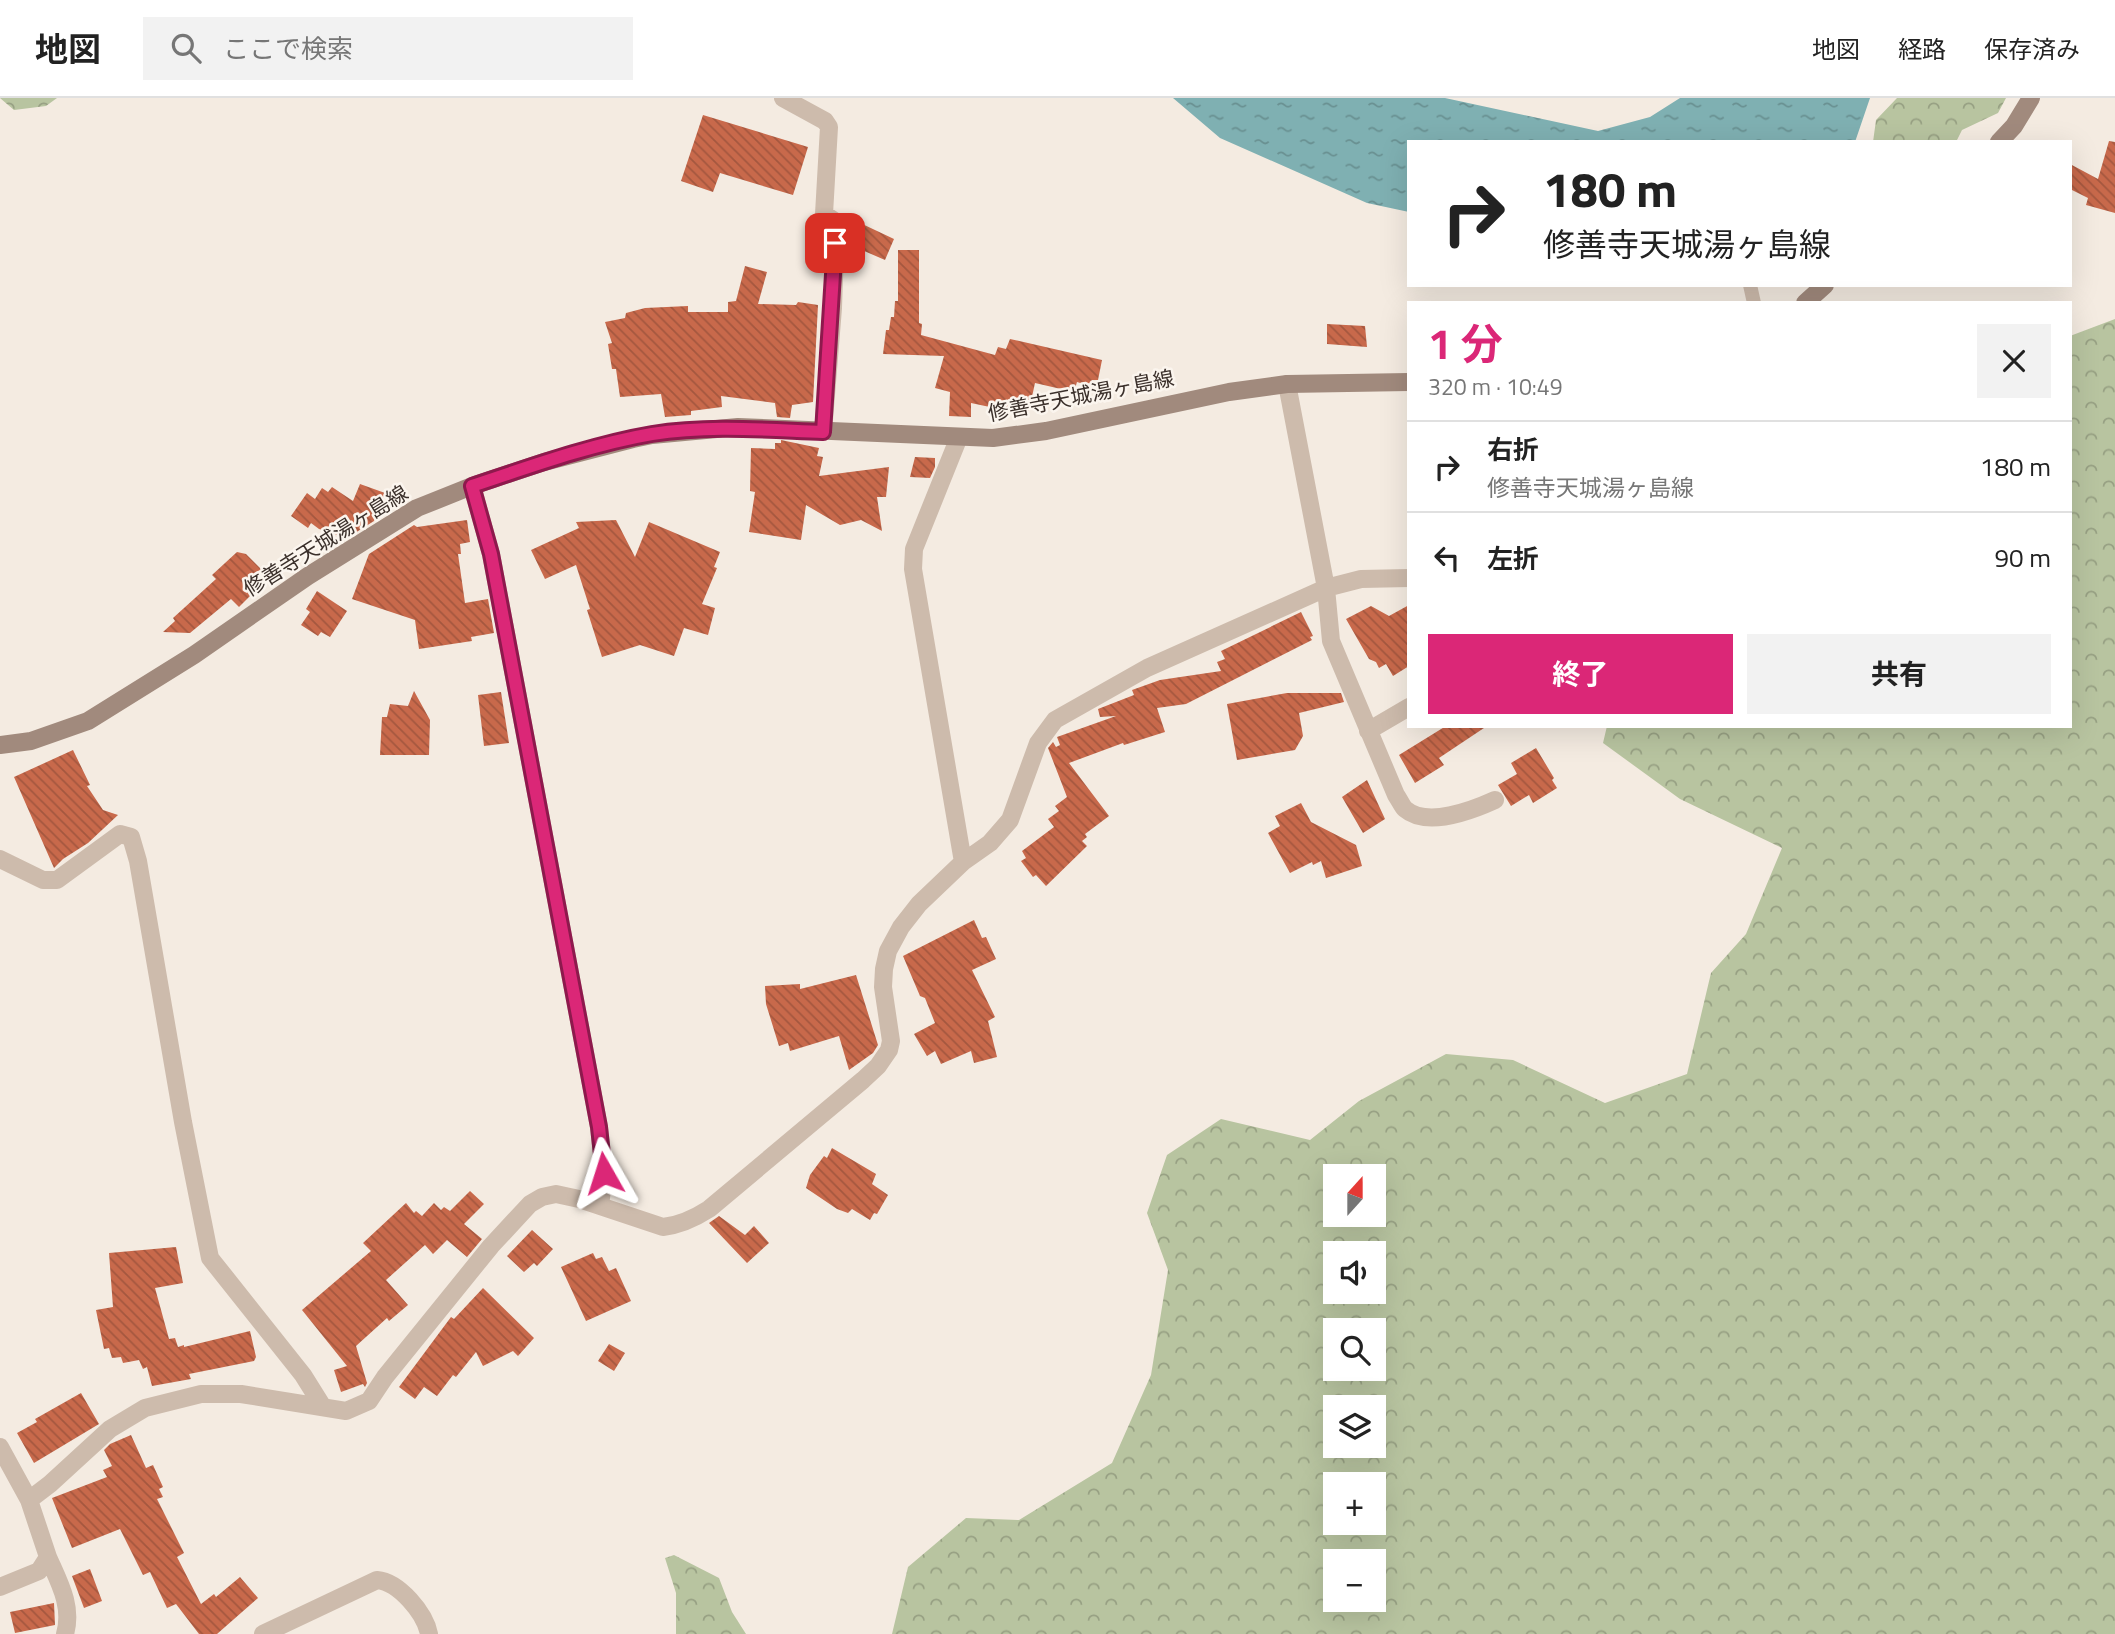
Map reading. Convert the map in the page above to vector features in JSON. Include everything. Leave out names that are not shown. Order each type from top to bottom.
[{"type":"main road","points":[[2001,140],[2014,127],[2031,98]]},
{"type":"main road","points":[[1807,301],[1823,287]]},
{"type":"main road","name":"修善寺天城湯ヶ島線","points":[[0,745],[31,741],[88,721],[194,655],[308,576],[417,508],[472,486],[544,463],[652,435],[738,427],[993,438],[1046,430],[1180,401],[1287,384],[1407,382]]},
{"type":"street","points":[[783,98],[825,121],[829,127],[824,214],[836,222],[833,308],[823,432]]},
{"type":"street","points":[[1287,384],[1326,588],[1331,641],[1396,795],[1405,809],[1432,818],[1458,814],[1495,800]]},
{"type":"street","points":[[959,437],[914,549],[913,569],[963,862]]},
{"type":"street","points":[[472,486],[491,554],[599,1127],[604,1173],[600,1206]]},
{"type":"street","points":[[29,1500],[110,1429],[145,1408],[201,1394],[241,1394],[346,1410],[369,1401],[392,1368],[491,1246],[530,1204],[542,1197],[556,1194],[663,1227],[675,1226],[709,1209],[878,1066],[889,1050],[891,1041],[883,987],[888,951],[901,926],[919,904],[963,862],[989,843],[1010,820],[1038,743],[1055,720],[1157,663],[1326,588],[1361,579],[1407,578]]},
{"type":"street","points":[[1368,731],[1407,708]]},
{"type":"street","points":[[0,859],[44,880],[57,880],[120,834],[131,837],[138,862],[206,1248],[215,1266],[303,1375],[323,1407]]},
{"type":"street","points":[[0,1447],[29,1500],[63,1592],[69,1612],[65,1634]]},
{"type":"street","points":[[0,1587],[39,1571],[48,1557]]},
{"type":"street","points":[[263,1634],[377,1580],[387,1581],[406,1597],[427,1625],[429,1634]]},
{"type":"green space","points":[[0,98],[57,98],[46,106],[14,110]]},
{"type":"green space","points":[[1897,98],[2006,98],[1998,113],[1962,130],[1957,140],[1873,140],[1876,120]]},
{"type":"green space","points":[[2115,319],[2115,1634],[892,1634],[908,1567],[966,1518],[1019,1520],[1112,1463],[1151,1375],[1168,1270],[1147,1213],[1167,1155],[1221,1119],[1310,1140],[1359,1101],[1446,1054],[1513,1060],[1605,1103],[1687,1074],[1711,973],[1746,934],[1782,848],[1680,799],[1603,743],[1607,728],[2072,728],[2072,335]]},
{"type":"green space","points":[[674,1555],[719,1578],[732,1612],[746,1634],[676,1634],[676,1593],[665,1558]]},
{"type":"water","points":[[1173,98],[1445,98],[1598,131],[1650,117],[1680,98],[1870,98],[1856,140],[1407,140],[1407,212],[1367,203],[1220,138]]},
{"type":"building","points":[[703,115],[808,147],[793,195],[720,173],[713,192],[681,181]]},
{"type":"building","points":[[2109,141],[2115,142],[2115,213],[2086,205],[2088,198],[2072,190],[2072,165],[2098,179]]},
{"type":"building","points":[[858,222],[894,239],[885,260],[848,244]]},
{"type":"building","points":[[898,250],[919,250],[921,335],[995,355],[998,347],[1006,349],[1010,339],[1102,360],[1098,380],[1092,380],[1090,386],[1077,382],[1074,392],[1035,383],[1028,415],[971,403],[971,417],[949,416],[950,392],[935,388],[944,356],[883,354],[886,330],[889,330],[891,317],[894,317],[895,301],[898,301]]},
{"type":"building","points":[[745,266],[767,272],[758,304],[796,305],[798,302],[818,305],[813,402],[792,405],[790,418],[777,417],[775,403],[721,396],[722,407],[691,411],[691,415],[665,417],[661,394],[620,397],[616,369],[612,369],[608,344],[612,343],[605,322],[625,318],[626,313],[645,308],[688,306],[688,312],[728,312],[728,302],[736,301]]},
{"type":"building","points":[[1327,324],[1365,326],[1367,347],[1327,344]]},
{"type":"building","points":[[781,440],[819,448],[817,456],[823,457],[819,476],[889,467],[886,497],[877,497],[882,531],[861,520],[840,525],[806,505],[801,540],[749,532],[755,492],[750,491],[751,448],[775,449],[775,443],[781,443]]},
{"type":"building","points":[[915,457],[935,458],[935,467],[930,478],[910,477]]},
{"type":"building","points":[[360,484],[385,493],[374,521],[347,538],[319,529],[311,523],[308,528],[291,516],[307,493],[315,499],[322,488],[328,492],[332,487],[353,501]]},
{"type":"building","points":[[467,520],[470,542],[460,544],[461,554],[458,554],[465,603],[488,599],[494,633],[471,637],[472,641],[419,649],[415,620],[352,599],[369,554],[414,525],[417,527]]},
{"type":"building","points":[[616,520],[635,557],[649,522],[720,552],[714,567],[717,568],[702,604],[715,608],[708,635],[684,628],[674,656],[640,645],[602,657],[576,565],[545,579],[531,550],[579,528],[576,522]]},
{"type":"building","points":[[237,552],[246,554],[264,572],[253,583],[258,588],[239,607],[231,599],[190,633],[163,632],[175,621],[173,618],[216,579],[212,575]]},
{"type":"building","points":[[317,591],[347,611],[330,637],[321,632],[318,636],[301,625],[310,612],[306,609]]},
{"type":"building","points":[[1371,606],[1389,616],[1407,606],[1407,667],[1393,676],[1386,664],[1379,668],[1376,662],[1369,659],[1346,619]]},
{"type":"building","points":[[1301,612],[1313,636],[1310,637],[1312,640],[1186,704],[1157,708],[1165,732],[1124,745],[1123,743],[1069,763],[1109,816],[1085,834],[1087,837],[1082,841],[1087,846],[1046,886],[1036,875],[1033,877],[1021,861],[1026,858],[1022,851],[1054,827],[1048,819],[1059,811],[1055,806],[1067,797],[1048,748],[1053,742],[1056,747],[1060,745],[1057,737],[1116,716],[1100,717],[1098,709],[1134,695],[1132,690],[1160,680],[1221,671],[1217,662],[1225,659],[1221,651]]},
{"type":"building","points":[[414,691],[430,720],[429,755],[380,755],[382,717],[387,717],[390,704],[408,706]]},
{"type":"building","points":[[501,692],[509,743],[484,746],[478,695]]},
{"type":"building","points":[[1287,693],[1341,693],[1344,702],[1299,713],[1303,736],[1295,750],[1237,760],[1227,704]]},
{"type":"building","points":[[1443,728],[1484,728],[1439,758],[1444,765],[1415,783],[1399,755]]},
{"type":"building","points":[[1536,748],[1557,788],[1533,803],[1529,795],[1511,806],[1498,785],[1517,774],[1511,763]]},
{"type":"building","points":[[73,750],[90,785],[87,786],[103,810],[118,815],[88,843],[54,868],[14,777]]},
{"type":"building","points":[[1367,780],[1385,819],[1363,833],[1342,797]]},
{"type":"building","points":[[1301,803],[1311,822],[1356,845],[1362,866],[1326,878],[1321,861],[1313,865],[1312,862],[1290,873],[1268,833],[1280,826],[1275,816]]},
{"type":"building","points":[[974,920],[996,959],[972,970],[995,1017],[988,1021],[997,1057],[974,1063],[971,1051],[941,1064],[935,1051],[927,1056],[914,1034],[935,1023],[903,956]]},
{"type":"building","points":[[856,975],[878,1045],[873,1053],[849,1070],[839,1036],[790,1051],[788,1043],[779,1046],[766,1004],[765,986],[800,984],[800,989]]},
{"type":"building","points":[[832,1148],[876,1174],[872,1184],[888,1195],[877,1214],[874,1213],[870,1220],[852,1209],[848,1213],[837,1209],[806,1188],[810,1175],[824,1156],[827,1158]]},
{"type":"building","points":[[470,1191],[484,1204],[464,1224],[482,1239],[467,1257],[447,1240],[433,1254],[425,1245],[386,1280],[408,1305],[389,1321],[387,1318],[356,1346],[367,1383],[365,1387],[363,1384],[341,1392],[334,1370],[347,1366],[302,1310],[371,1251],[363,1243],[406,1203],[414,1213],[416,1211],[422,1216],[434,1203],[441,1210],[444,1207],[450,1211]]},
{"type":"building","points":[[719,1216],[745,1235],[754,1226],[769,1243],[747,1263],[709,1223]]},
{"type":"building","points":[[532,1230],[553,1249],[537,1266],[534,1263],[524,1272],[507,1256]]},
{"type":"building","points":[[176,1247],[183,1283],[155,1288],[169,1339],[175,1338],[178,1347],[184,1347],[250,1331],[256,1357],[254,1361],[189,1374],[191,1379],[152,1386],[147,1367],[143,1369],[139,1360],[123,1363],[121,1357],[112,1358],[109,1348],[104,1349],[96,1310],[113,1307],[109,1253]]},
{"type":"building","points":[[593,1253],[596,1259],[602,1257],[609,1271],[616,1268],[631,1301],[586,1321],[561,1267]]},
{"type":"building","points":[[483,1288],[534,1338],[518,1356],[513,1351],[483,1366],[476,1352],[437,1396],[424,1387],[415,1399],[399,1387],[451,1317],[454,1319]]},
{"type":"building","points":[[609,1344],[625,1353],[614,1371],[598,1361]]},
{"type":"building","points":[[81,1393],[99,1424],[34,1463],[17,1433],[37,1422],[35,1419]]},
{"type":"building","points":[[131,1435],[146,1468],[153,1465],[163,1487],[159,1489],[163,1497],[157,1499],[184,1553],[177,1557],[201,1604],[214,1594],[216,1597],[240,1577],[258,1598],[217,1634],[199,1634],[176,1604],[167,1608],[150,1572],[143,1575],[120,1529],[72,1548],[52,1498],[107,1477],[103,1470],[112,1466],[104,1450],[110,1444]]},
{"type":"building","points":[[90,1569],[102,1601],[84,1608],[72,1576]]},
{"type":"building","points":[[54,1603],[55,1625],[15,1633],[10,1612]]},
{"type":"route","points":[[604,1173],[599,1127],[515,674],[491,554],[472,486],[544,463],[652,435],[738,427],[823,432],[833,308],[835,243]]}]
